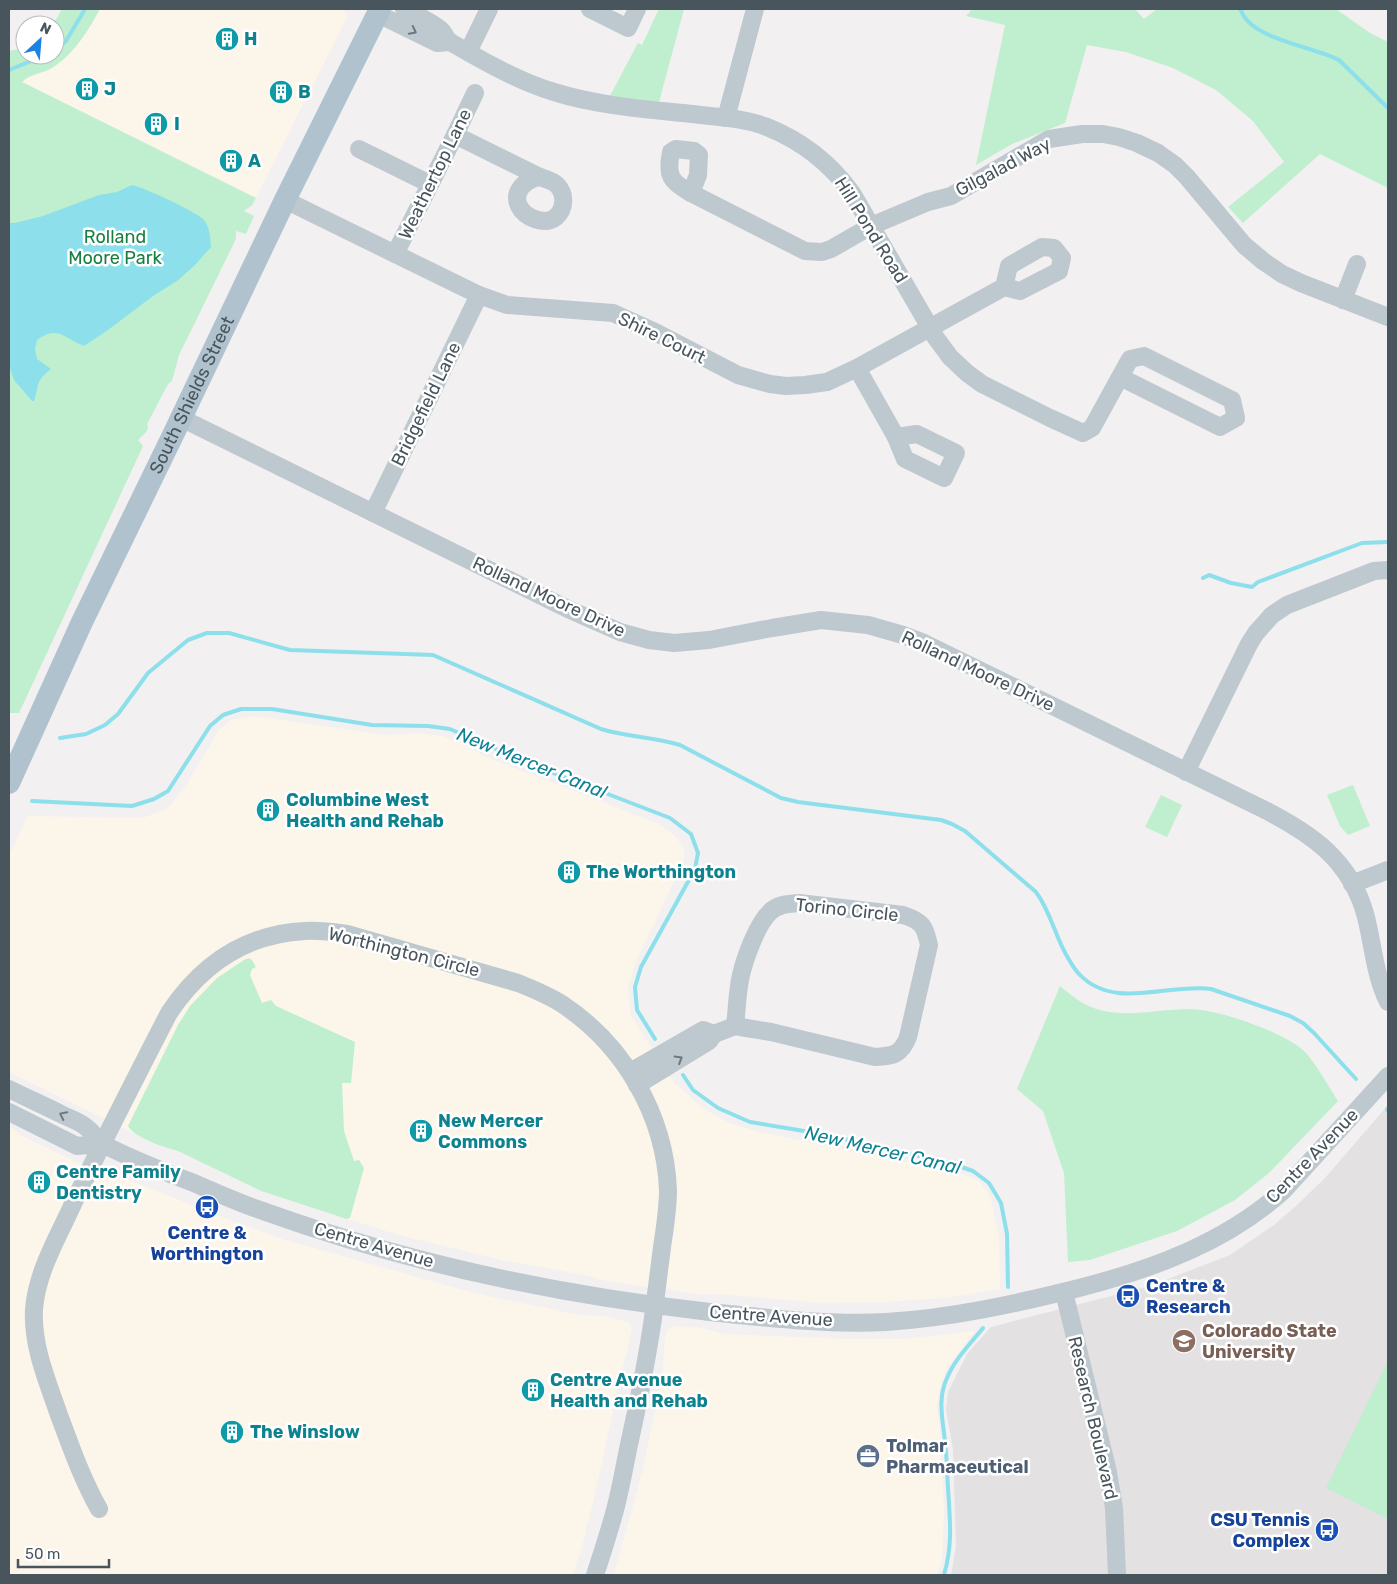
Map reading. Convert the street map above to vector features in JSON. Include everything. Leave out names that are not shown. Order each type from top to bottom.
[{"type":"main road","name":"South Shields Street","points":[[9,784],[82,622],[285,200],[379,11]]},
{"type":"street","name":"Hill Pond Road","points":[[404,9],[442,30],[449,42],[552,92],[581,100],[756,123],[789,137],[808,148],[827,163],[852,193],[929,327],[950,357],[966,373],[982,384],[1082,433],[1092,428],[1120,378]]},
{"type":"street","points":[[468,52],[489,9]]},
{"type":"street","points":[[590,9],[628,28],[637,9]]},
{"type":"street","points":[[726,118],[755,9]]},
{"type":"street","name":"Hill Pond Road","points":[[379,11],[437,43],[449,42]]},
{"type":"street","name":"Weathertop Lane","points":[[395,254],[474,93]]},
{"type":"street","name":"Gilgalad Way","points":[[691,193],[805,251],[822,252],[831,250],[871,226],[928,202],[951,196],[1049,139],[1082,134],[1111,136],[1137,143],[1158,153],[1175,165],[1187,176],[1244,245],[1282,274],[1388,318]]},
{"type":"street","points":[[455,135],[540,177]]},
{"type":"street","points":[[359,148],[430,184]]},
{"type":"street","name":"Shire Court","points":[[285,200],[479,295],[507,305],[613,313],[655,332],[738,375],[770,384],[805,385],[826,382],[857,368],[1004,287]]},
{"type":"street","points":[[1343,300],[1357,264]]},
{"type":"street","name":"Bridgefield Lane","points":[[373,513],[479,295]]},
{"type":"street","points":[[1144,356],[1232,400],[1236,418],[1220,426],[1120,378],[1130,359],[1144,356]]},
{"type":"street","points":[[857,368],[896,437]]},
{"type":"street","name":"Rolland Moore Drive","points":[[181,418],[568,609],[620,632],[649,640],[674,643],[709,640],[821,620],[868,626],[903,635],[924,643],[1282,818],[1304,832],[1333,856],[1352,884],[1365,916],[1376,965],[1388,1002]]},
{"type":"street","points":[[1186,772],[1249,644],[1272,615],[1296,601],[1374,571],[1388,570]]},
{"type":"street","points":[[1352,884],[1388,870]]},
{"type":"street","name":"Torino Circle","points":[[799,903],[903,915],[916,919],[926,930],[929,945],[908,1037],[905,1045],[898,1053],[890,1056],[875,1057],[771,1032],[735,1026],[740,976],[761,922],[771,911],[784,905],[799,903]]},
{"type":"street","name":"Worthington Circle","points":[[99,1509],[88,1489],[68,1440],[40,1360],[34,1331],[34,1308],[43,1269],[102,1144],[169,1013],[182,994],[199,975],[232,952],[261,939],[304,931],[347,934],[525,986],[560,1003],[585,1021],[618,1056],[634,1078],[648,1105],[659,1136],[665,1164],[667,1214],[643,1379],[615,1510],[595,1575]]},
{"type":"street","points":[[634,1078],[709,1041],[714,1034],[735,1026]]},
{"type":"street","name":"Centre Avenue","points":[[9,1088],[87,1127],[102,1144],[159,1170],[260,1210],[381,1249],[493,1277],[654,1306],[810,1321],[884,1322],[982,1310],[1064,1292],[1100,1283],[1200,1246],[1230,1230],[1273,1200],[1388,1076]]},
{"type":"street","name":"Centre Avenue","points":[[9,1112],[78,1146],[102,1144]]},
{"type":"street","name":"Research Boulevard","points":[[1064,1292],[1108,1472],[1114,1508],[1117,1575]]},
{"type":"shaded area","points":[[100,9],[344,9],[347,17],[256,198],[22,82],[30,75],[49,70],[56,65],[65,65],[65,57],[76,47]]},
{"type":"shaded area","points":[[255,716],[385,735],[419,733],[443,736],[463,744],[484,756],[659,824],[674,835],[684,848],[684,860],[636,962],[628,988],[631,1016],[673,1081],[701,1107],[729,1123],[759,1132],[949,1169],[979,1181],[990,1196],[999,1236],[1000,1289],[946,1298],[885,1302],[821,1303],[698,1294],[606,1281],[589,1276],[502,1260],[398,1235],[261,1191],[178,1151],[166,1148],[135,1134],[9,1072],[9,855],[28,816],[143,818],[168,808],[186,786],[219,730],[231,720]]},
{"type":"shaded area","name":"Colorado State University","points":[[1388,1105],[1388,1575],[951,1575],[956,1546],[953,1449],[946,1410],[948,1392],[967,1354],[991,1327],[1150,1286],[1230,1255],[1274,1225],[1297,1205],[1325,1178]]},
{"type":"shaded area","points":[[9,1125],[20,1135],[74,1161],[117,1175],[282,1239],[474,1293],[580,1315],[604,1316],[629,1322],[632,1328],[627,1352],[597,1486],[573,1575],[9,1575]]},
{"type":"shaded area","points":[[674,1326],[701,1328],[724,1334],[843,1339],[907,1339],[975,1331],[946,1370],[939,1391],[937,1407],[944,1510],[942,1559],[937,1575],[614,1575],[642,1472],[662,1378],[665,1336],[667,1330]]},
{"type":"green space","name":"Rolland Moore Park","points":[[62,9],[100,9],[85,34],[65,58],[65,15],[59,15]]},
{"type":"green space","points":[[659,9],[684,9],[659,102],[610,96],[638,43],[642,45]]},
{"type":"green space","points":[[972,9],[1135,9],[1144,19],[1157,9],[1336,9],[1370,33],[1388,42],[1388,188],[1320,154],[1243,223],[1228,207],[1284,162],[1253,121],[1216,90],[1173,68],[1126,52],[1087,45],[1065,123],[1012,144],[976,165],[1005,25],[966,16]]},
{"type":"green space","name":"Rolland Moore Park","points":[[15,50],[15,65],[56,65],[22,82],[256,198],[252,205],[244,211],[254,216],[246,234],[236,231],[234,243],[179,355],[172,381],[168,384],[147,424],[147,431],[138,440],[143,446],[19,713],[9,713],[9,51]]},
{"type":"green space","points":[[1353,785],[1370,826],[1348,835],[1340,826],[1327,795]]},
{"type":"green space","points":[[1161,795],[1182,805],[1167,837],[1145,827]]},
{"type":"green space","points":[[249,958],[256,967],[252,969],[250,975],[262,1003],[271,1000],[276,1006],[355,1042],[351,1083],[342,1083],[344,1131],[354,1161],[359,1160],[364,1168],[350,1218],[346,1219],[261,1191],[178,1151],[143,1138],[128,1126],[178,1025],[190,1006],[217,978]]},
{"type":"green space","points":[[1060,986],[1078,1000],[1104,1011],[1132,1013],[1190,1009],[1202,1010],[1233,1017],[1266,1029],[1282,1036],[1304,1051],[1338,1101],[1269,1173],[1235,1200],[1177,1231],[1090,1260],[1068,1262],[1064,1173],[1043,1111],[1017,1089]]},
{"type":"green space","points":[[1388,1361],[1388,1519],[1326,1488]]},
{"type":"water","points":[[132,185],[170,200],[199,216],[207,226],[211,247],[177,281],[84,346],[56,333],[51,333],[37,340],[35,349],[37,359],[51,369],[42,377],[38,384],[34,401],[32,401],[14,380],[9,365],[9,223],[43,216],[99,195],[117,192]]},
{"type":"waterway","points":[[65,42],[85,9]]},
{"type":"waterway","points":[[1240,9],[1244,17],[1264,33],[1339,60],[1388,108]]},
{"type":"waterway","points":[[9,70],[21,65]]},
{"type":"waterway","points":[[1203,578],[1209,575],[1231,583],[1252,587],[1258,582],[1362,543],[1388,542]]},
{"type":"waterway","points":[[60,738],[86,734],[105,725],[118,714],[148,673],[188,640],[207,633],[229,633],[290,650],[433,655],[601,729],[680,745],[781,798],[798,802],[941,820],[952,824],[965,831],[1036,892],[1046,908],[1071,964],[1079,974],[1093,985],[1108,991],[1125,993],[1194,988],[1211,989],[1290,1016],[1303,1023],[1314,1033],[1356,1079]]},
{"type":"waterway","name":"New Mercer Canal","points":[[32,801],[132,806],[154,799],[168,791],[210,726],[223,715],[241,709],[272,709],[372,725],[428,726],[450,729],[535,766],[670,818],[691,834],[698,853],[695,869],[641,967],[635,987],[637,1010],[655,1039]]},
{"type":"waterway","name":"New Mercer Canal","points":[[683,1075],[693,1090],[718,1108],[750,1122],[822,1134],[950,1163],[973,1171],[989,1183],[1001,1203],[1007,1234],[1008,1287]]},
{"type":"waterway","name":"New Mercer Canal","points":[[944,1575],[949,1553],[950,1532],[942,1394],[954,1364],[983,1328]]},
{"type":"place","name":"H","points":[[227,39]]},
{"type":"place","name":"J","points":[[87,89]]},
{"type":"place","name":"B","points":[[281,92]]},
{"type":"place","name":"I","points":[[156,124]]},
{"type":"place","name":"A","points":[[231,161]]},
{"type":"place","name":"Columbine West Health and Rehab","points":[[268,810]]},
{"type":"place","name":"The Worthington","points":[[569,872]]},
{"type":"place","name":"New Mercer Commons","points":[[421,1131]]},
{"type":"place","name":"Centre Family Dentistry","points":[[39,1182]]},
{"type":"place","name":"Centre & Worthington","points":[[207,1207]]},
{"type":"place","name":"Centre & Research","points":[[1128,1296]]},
{"type":"place","name":"Colorado State University","points":[[1184,1341]]},
{"type":"place","name":"Centre Avenue Health and Rehab","points":[[533,1390]]},
{"type":"place","name":"The Winslow","points":[[232,1432]]},
{"type":"place","name":"Tolmar Pharmaceutical","points":[[868,1456]]},
{"type":"place","name":"CSU Tennis Complex","points":[[1327,1530]]}]
